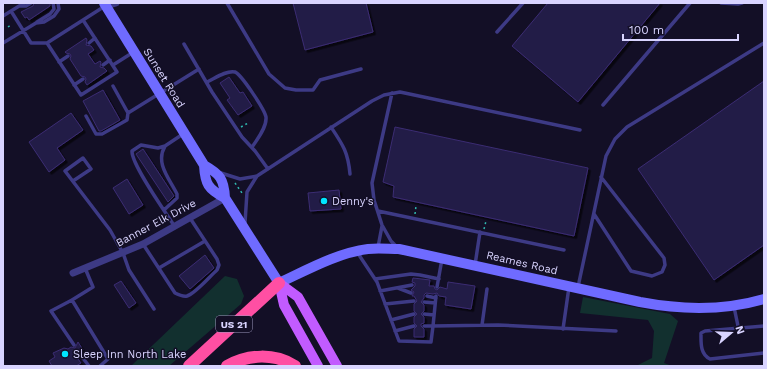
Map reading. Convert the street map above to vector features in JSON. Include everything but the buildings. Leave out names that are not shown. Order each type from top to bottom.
[{"type":"highway","name":"US 21","points":[[189,366],[279,283]]},
{"type":"highway","points":[[227,366],[241,360],[262,356],[283,360],[296,366]]},
{"type":"main road","name":"Sunset Road","points":[[106,4],[204,165],[216,172],[224,185],[225,198],[279,283],[284,306],[318,366]]},
{"type":"main road","name":"Sunset Road","points":[[204,165],[205,179],[213,192],[225,198]]},
{"type":"main road","name":"Reames Road","points":[[279,283],[326,261],[357,251],[377,248],[399,249],[670,307],[692,308],[734,306],[764,299]]},
{"type":"main road","name":"Sunset Road","points":[[279,283],[298,297],[337,366]]},
{"type":"street","points":[[106,4],[116,3]]},
{"type":"street","name":"Banner Elk Drive","points":[[73,272],[143,244],[225,198]]},
{"type":"lane","points":[[3,16],[24,3]]},
{"type":"lane","points":[[18,6],[26,6],[31,3]]},
{"type":"lane","points":[[3,43],[50,14],[54,9],[53,3]]},
{"type":"lane","points":[[36,23],[44,22],[54,16],[59,9],[58,3]]},
{"type":"lane","points":[[227,3],[269,74],[285,88],[296,90],[313,90],[320,80],[361,69]]},
{"type":"lane","points":[[497,32],[523,3]]},
{"type":"lane","points":[[603,105],[690,3]]},
{"type":"lane","points":[[721,3],[742,3]]},
{"type":"lane","points":[[11,11],[31,43],[47,43],[106,4]]},
{"type":"lane","points":[[47,43],[81,95],[117,72],[83,20]]},
{"type":"lane","points":[[89,43],[95,38]]},
{"type":"lane","points":[[563,328],[594,214],[606,156],[615,139],[628,126],[764,43]]},
{"type":"lane","points":[[184,44],[242,137],[268,169]]},
{"type":"lane","points":[[113,65],[134,52]]},
{"type":"lane","points":[[59,62],[68,56]]},
{"type":"lane","points":[[103,65],[110,60]]},
{"type":"lane","points":[[128,113],[199,69]]},
{"type":"lane","points":[[207,82],[222,74],[234,72],[239,74],[248,85],[266,117],[265,124],[252,148]]},
{"type":"lane","points":[[74,85],[83,79]]},
{"type":"lane","points":[[86,116],[96,134],[102,134],[127,120],[128,113],[113,86]]},
{"type":"lane","points":[[216,172],[240,179],[257,176],[372,101],[392,93],[400,92],[580,130]]},
{"type":"lane","points":[[392,93],[372,183],[372,192],[382,224],[391,241],[399,249]]},
{"type":"lane","points":[[331,127],[347,152],[350,174]]},
{"type":"lane","points":[[175,227],[131,156],[132,152],[141,145],[158,148],[165,146],[184,133]]},
{"type":"lane","points":[[164,210],[177,198],[177,194],[162,167],[161,153],[165,146]]},
{"type":"lane","points":[[73,181],[91,169],[83,158],[65,171],[110,230],[123,253],[129,270],[154,309]]},
{"type":"lane","points":[[244,228],[247,192],[257,176]]},
{"type":"lane","points":[[594,214],[631,271],[652,276],[662,272],[665,265],[664,258],[601,177]]},
{"type":"lane","points":[[378,210],[564,250]]},
{"type":"lane","points":[[143,244],[175,293],[182,296],[188,296],[217,270],[219,265],[217,259],[190,218]]},
{"type":"lane","points":[[377,248],[382,224]]},
{"type":"lane","points":[[474,265],[480,232]]},
{"type":"lane","points":[[159,268],[205,241]]},
{"type":"lane","points":[[357,251],[375,279],[399,341],[431,342],[436,297],[427,296]]},
{"type":"lane","points":[[438,287],[442,258]]},
{"type":"lane","points":[[74,345],[51,311],[93,287],[85,268]]},
{"type":"lane","points":[[375,279],[411,274],[439,279]]},
{"type":"lane","points":[[380,291],[412,285]]},
{"type":"lane","points":[[397,288],[411,293]]},
{"type":"lane","points":[[482,325],[486,289]]},
{"type":"lane","points":[[72,300],[108,359],[100,366]]},
{"type":"lane","points":[[385,304],[414,301]]},
{"type":"lane","points":[[424,302],[435,303]]},
{"type":"lane","points":[[734,306],[738,326],[740,328]]},
{"type":"lane","points":[[391,320],[414,314]]},
{"type":"lane","points":[[424,314],[434,315]]},
{"type":"lane","points":[[424,326],[498,325],[616,331]]},
{"type":"lane","points":[[395,331],[414,326]]},
{"type":"lane","points":[[764,326],[705,331],[701,333],[702,350],[705,357],[710,359],[764,353]]},
{"type":"lane","points":[[79,352],[89,366]]},
{"type":"path","points":[[234,181],[242,194]]},
{"type":"path","points":[[414,218],[416,206]]},
{"type":"green space","points":[[225,276],[237,279],[244,296],[241,304],[169,366],[131,366]]},
{"type":"green space","points":[[583,297],[670,314],[678,321],[664,363],[672,366],[636,366],[652,358],[654,331],[648,320],[580,313]]},
{"type":"place","name":"Denny's","points":[[324,201]]},
{"type":"place","name":"Sleep Inn North Lake","points":[[65,354]]}]
